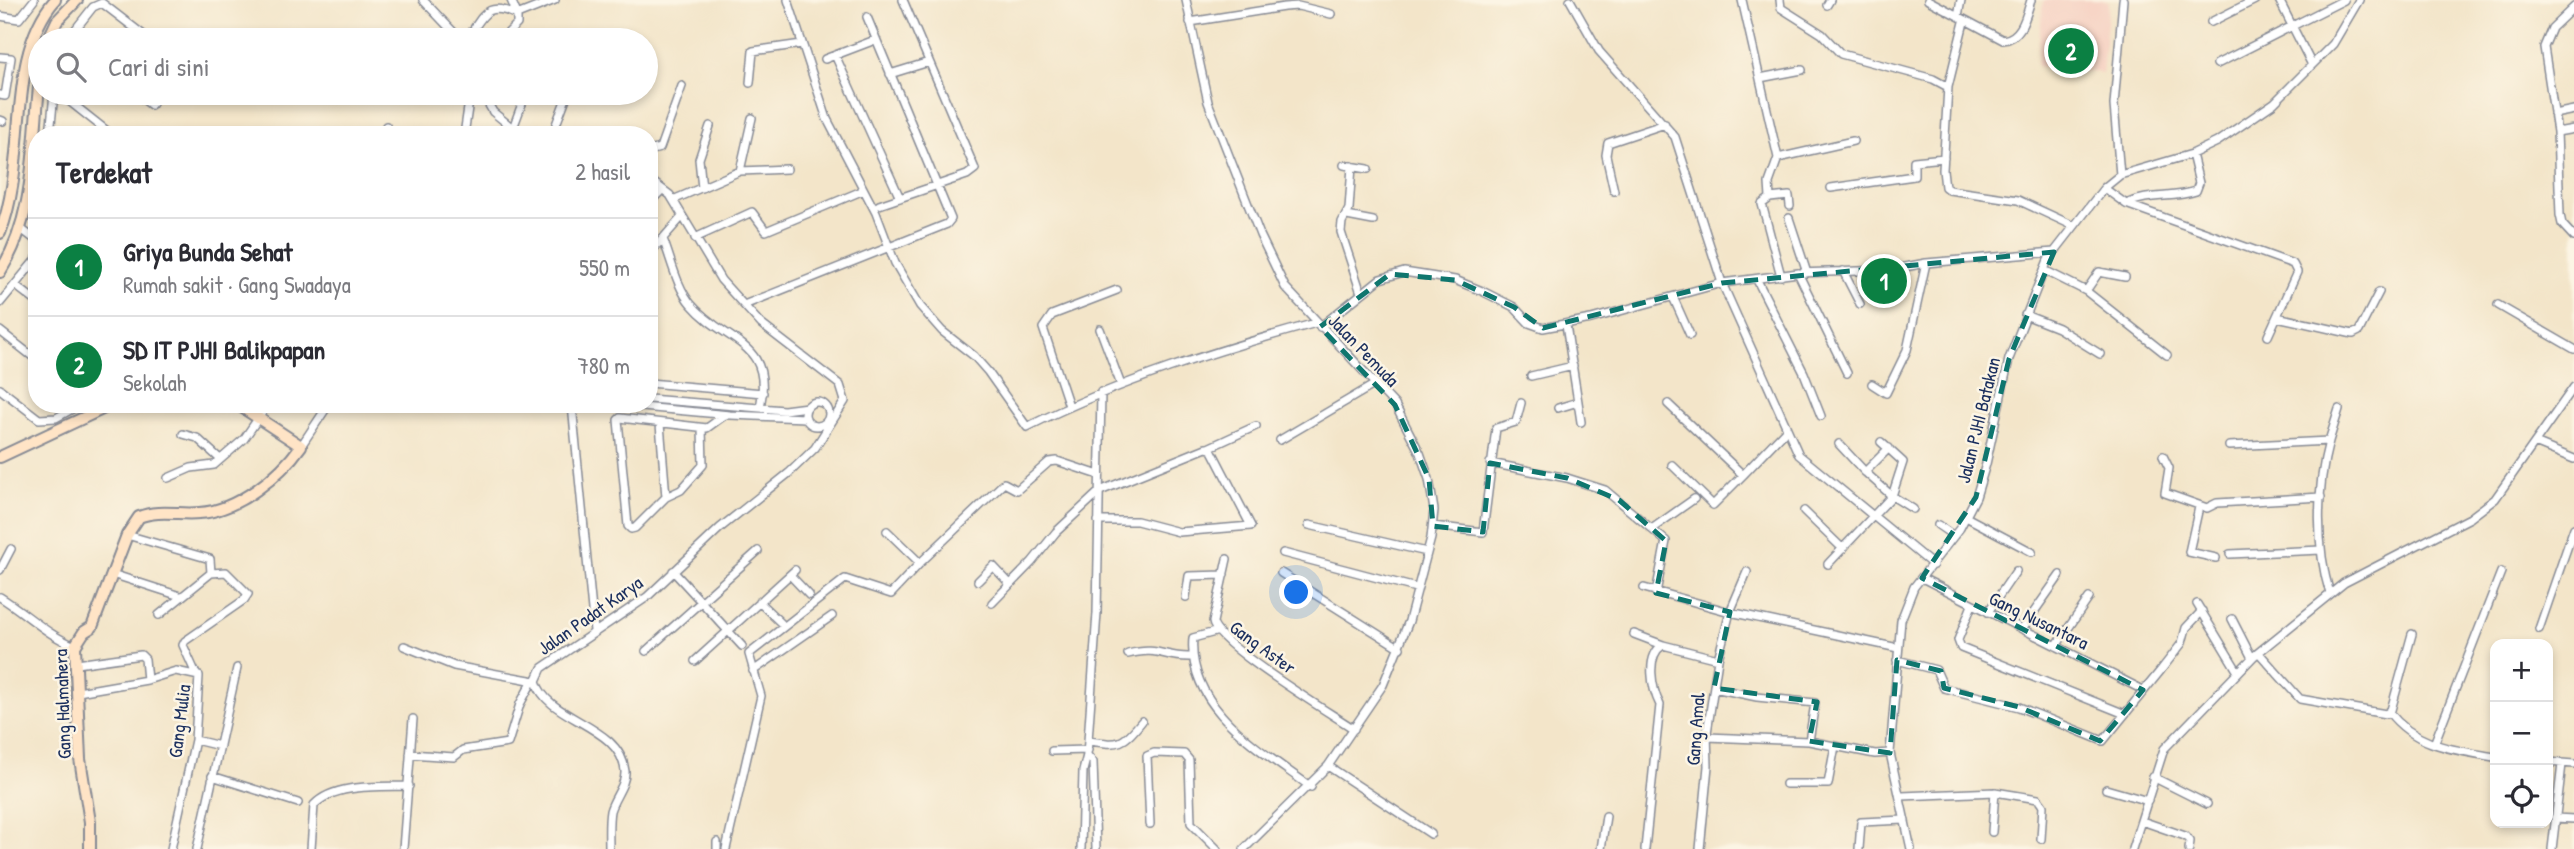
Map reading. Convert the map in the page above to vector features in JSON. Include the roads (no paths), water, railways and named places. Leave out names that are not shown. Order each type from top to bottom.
[{"type":"street","points":[[0,16],[19,19],[34,0]]},
{"type":"street","points":[[37,28],[54,0]]},
{"type":"street","points":[[54,28],[77,0]]},
{"type":"street","points":[[423,0],[451,28]]},
{"type":"street","points":[[511,0],[517,15],[517,24],[513,28]]},
{"type":"street","points":[[473,28],[490,9],[500,6],[517,15],[555,0]]},
{"type":"street","points":[[788,0],[827,119],[864,190],[888,247],[920,306],[942,331],[974,356],[1027,427],[1101,392],[1248,342],[1318,325],[1390,274],[1423,274],[1455,280],[1514,307],[1539,328],[1566,325],[1722,283],[1798,273],[1889,270],[1926,263],[2054,252]]},
{"type":"street","points":[[879,205],[972,173],[975,165],[903,0]]},
{"type":"street","name":"Jalan Pemuda","points":[[1186,0],[1208,102],[1255,223],[1285,287],[1395,405],[1420,453],[1429,480],[1433,526],[1400,648],[1383,685],[1328,766],[1311,786],[1244,849]]},
{"type":"street","points":[[1570,0],[1599,51],[1675,137],[1722,283],[1799,455],[1933,565]]},
{"type":"street","points":[[1742,0],[1778,158],[1769,183],[1770,198]]},
{"type":"street","points":[[1780,0],[1782,8],[1822,34],[1841,54],[1933,79],[1948,88]]},
{"type":"street","points":[[1928,0],[2007,40],[2020,30],[2031,0]]},
{"type":"street","points":[[1961,0],[1961,19],[1948,88],[1945,187],[1949,190],[2018,200],[2074,226]]},
{"type":"street","points":[[2123,0],[2115,105],[2120,175],[2192,154],[2217,142],[2274,103],[2333,44],[2359,0]]},
{"type":"street","points":[[2211,22],[2255,0]]},
{"type":"street","points":[[2279,0],[2312,65]]},
{"type":"street","points":[[2217,64],[2344,0]]},
{"type":"street","points":[[76,28],[93,7],[102,3],[134,28]]},
{"type":"street","points":[[1190,22],[1297,3],[1331,14]]},
{"type":"street","points":[[2574,7],[2552,28],[2544,47],[2557,132],[2560,215],[2562,224],[2574,237]]},
{"type":"street","points":[[658,187],[673,200],[721,280],[744,305],[793,288],[949,222],[951,214],[867,18]]},
{"type":"street","points":[[825,59],[876,40]]},
{"type":"street","points":[[750,83],[753,51],[802,44]]},
{"type":"street","points":[[835,55],[900,198]]},
{"type":"street","points":[[0,57],[11,58],[5,96],[0,95]]},
{"type":"street","points":[[0,233],[11,202],[16,173],[28,58]]},
{"type":"street","points":[[890,74],[929,62]]},
{"type":"street","points":[[1760,78],[1802,70]]},
{"type":"street","points":[[658,149],[682,86]]},
{"type":"street","points":[[37,126],[38,105]]},
{"type":"street","points":[[51,126],[54,105]]},
{"type":"street","points":[[72,105],[99,126]]},
{"type":"street","points":[[465,126],[468,105]]},
{"type":"street","points":[[489,105],[493,112],[510,126]]},
{"type":"street","points":[[514,126],[522,105]]},
{"type":"street","points":[[555,126],[563,105]]},
{"type":"street","points":[[2554,114],[2574,110]]},
{"type":"street","points":[[740,171],[752,118]]},
{"type":"street","points":[[1614,191],[1606,155],[1608,143],[1665,124]]},
{"type":"street","points":[[702,188],[698,175],[699,159],[710,127]]},
{"type":"street","points":[[2557,132],[2574,129]]},
{"type":"street","points":[[1778,158],[1853,141]]},
{"type":"street","points":[[2126,204],[2137,198],[2173,196],[2196,191],[2199,183],[2192,154]]},
{"type":"street","points":[[1831,188],[1914,176],[1914,161],[1944,158]]},
{"type":"street","points":[[1361,293],[1341,232],[1346,216],[1348,166],[1368,169]]},
{"type":"street","points":[[673,200],[740,171],[787,169]]},
{"type":"street","name":"Jalan PJHI Batakan","points":[[1911,849],[1902,796],[1894,782],[1890,753],[1898,648],[1905,607],[1922,578],[1966,517],[1986,464],[2009,359],[2044,270],[2054,252],[2104,188],[2120,175]]},
{"type":"street","points":[[2104,188],[2126,204],[2294,264],[2297,272],[2268,336]]},
{"type":"street","points":[[695,238],[752,212],[766,230],[864,190]]},
{"type":"street","points":[[1781,276],[1762,207],[1770,198],[1790,196],[1790,206]]},
{"type":"street","points":[[1,267],[28,214]]},
{"type":"street","points":[[1346,216],[1373,221]]},
{"type":"street","points":[[658,244],[681,218]]},
{"type":"street","points":[[1789,218],[1807,273]]},
{"type":"street","points":[[20,228],[28,234]]},
{"type":"street","points":[[663,239],[693,307],[756,359],[764,377],[760,408]]},
{"type":"street","points":[[1872,384],[1886,393],[1902,364],[1926,263]]},
{"type":"street","points":[[0,303],[28,269]]},
{"type":"street","points":[[2044,270],[2086,291],[2166,355]]},
{"type":"street","points":[[1843,271],[1860,304]]},
{"type":"street","points":[[2086,291],[2099,272],[2125,277]]},
{"type":"street","points":[[1798,273],[1847,373]]},
{"type":"street","points":[[1757,280],[1804,373],[1821,416]]},
{"type":"street","points":[[15,285],[28,295]]},
{"type":"street","points":[[1069,406],[1043,328],[1052,315],[1117,290]]},
{"type":"street","points":[[2277,317],[2353,334],[2359,331],[2379,292]]},
{"type":"street","points":[[1673,297],[1690,335]]},
{"type":"street","name":"Jalan Padat Karya","points":[[609,849],[610,813],[625,773],[621,757],[601,734],[560,709],[540,691],[534,682],[541,668],[647,597],[720,528],[789,473],[815,449],[825,426],[839,412],[845,401],[840,385],[761,324],[744,305]]},
{"type":"street","points":[[2498,305],[2574,349]]},
{"type":"street","points":[[2025,315],[2068,333],[2100,354]]},
{"type":"street","points":[[1566,325],[1581,422]]},
{"type":"street","points":[[1100,329],[1121,385]]},
{"type":"street","points":[[0,331],[28,353]]},
{"type":"street","points":[[1531,376],[1573,366]]},
{"type":"street","points":[[1280,440],[1377,383]]},
{"type":"street","points":[[658,384],[763,393]]},
{"type":"street","points":[[2132,849],[2164,749],[2255,656],[2330,594],[2387,559],[2470,518],[2486,506],[2507,484],[2574,387]]},
{"type":"street","points":[[0,389],[28,411]]},
{"type":"street","points":[[1081,849],[1083,771],[1088,749],[1097,625],[1101,392]]},
{"type":"street","points":[[658,400],[760,408],[807,407],[816,402],[839,412]]},
{"type":"street","points":[[1558,408],[1578,402]]},
{"type":"street","points":[[1433,526],[1483,532],[1496,428],[1516,422],[1521,403]]},
{"type":"street","points":[[1668,404],[1743,475]]},
{"type":"street","points":[[807,407],[806,418],[812,425],[825,426],[828,409]]},
{"type":"street","points":[[658,409],[806,418]]},
{"type":"street","points":[[2330,594],[2321,564],[2322,466],[2339,409]]},
{"type":"street","points":[[31,413],[39,419],[56,418],[65,413]]},
{"type":"street","points":[[0,457],[94,413]]},
{"type":"street","points":[[251,413],[300,446]]},
{"type":"street","points":[[168,478],[191,468],[214,466],[244,439],[262,413]]},
{"type":"street","name":"Gang Halmahera","points":[[90,849],[90,822],[80,760],[75,646],[84,632],[92,627],[127,536],[139,517],[145,514],[201,513],[230,504],[278,474],[323,413]]},
{"type":"street","points":[[572,413],[594,631]]},
{"type":"street","points":[[702,428],[703,465],[681,489],[666,497],[635,528],[628,526],[618,420],[702,428],[718,423],[725,415]]},
{"type":"street","points":[[660,424],[666,497]]},
{"type":"street","points":[[992,603],[1032,562],[1056,532],[1100,491],[1256,426]]},
{"type":"street","points":[[1672,466],[1713,505],[1786,430]]},
{"type":"street","points":[[183,435],[197,438],[220,459]]},
{"type":"street","points":[[2230,446],[2329,441]]},
{"type":"street","points":[[1828,564],[1892,496],[1903,462],[1881,442]]},
{"type":"street","points":[[2535,443],[2574,458]]},
{"type":"street","points":[[1839,444],[1892,496],[1913,509]]},
{"type":"street","points":[[1098,521],[1137,521],[1179,531],[1251,526],[1208,448]]},
{"type":"street","points":[[1865,472],[1889,448]]},
{"type":"street","points":[[2163,456],[2169,468],[2165,493],[2199,507],[2272,498],[2321,497]]},
{"type":"street","points":[[726,849],[761,696],[748,657],[750,652],[844,580],[850,579],[862,587],[891,594],[1004,483],[1017,490],[1049,462],[1056,461],[1099,475]]},
{"type":"street","points":[[1490,463],[1567,478],[1605,490],[1666,541],[1656,593]]},
{"type":"street","points":[[1653,528],[1694,499]]},
{"type":"street","points":[[2199,507],[2189,552],[2216,558]]},
{"type":"street","points":[[1804,510],[1843,549]]},
{"type":"street","points":[[1966,517],[2032,552]]},
{"type":"street","points":[[1309,525],[1427,552]]},
{"type":"street","points":[[1938,525],[1954,536]]},
{"type":"street","points":[[2539,629],[2574,528]]},
{"type":"street","points":[[887,531],[920,563]]},
{"type":"street","points":[[127,536],[210,559],[211,573]]},
{"type":"street","points":[[0,570],[11,549]]},
{"type":"street","points":[[2230,554],[2321,550]]},
{"type":"street","points":[[646,651],[758,551]]},
{"type":"street","points":[[1283,554],[1416,588]]},
{"type":"street","name":"Gang Aster","points":[[1227,559],[1213,622],[1215,632],[1238,652],[1354,729]]},
{"type":"street","points":[[978,581],[993,565],[1010,583]]},
{"type":"street","points":[[1988,612],[2016,571]]},
{"type":"street","points":[[159,615],[211,573],[226,572],[248,594],[244,600],[185,640],[183,645],[196,674]]},
{"type":"street","points":[[673,572],[742,646]]},
{"type":"street","points":[[695,661],[792,572],[809,595]]},
{"type":"street","name":"Gang Amal","points":[[1700,849],[1708,766],[1707,737],[1718,659],[1730,612],[1747,572]]},
{"type":"street","points":[[2434,744],[2501,572]]},
{"type":"street","points":[[1281,573],[1400,648]]},
{"type":"street","points":[[112,574],[180,596]]},
{"type":"street","points":[[1186,597],[1189,576],[1224,575]]},
{"type":"street","points":[[2022,629],[2060,575]]},
{"type":"street","name":"Gang Nusantara","points":[[1922,578],[2143,690]]},
{"type":"street","points":[[1644,588],[1730,612],[1898,648]]},
{"type":"street","points":[[0,597],[30,616],[51,635],[75,646]]},
{"type":"street","points":[[2056,646],[2089,598]]},
{"type":"street","points":[[759,602],[781,623]]},
{"type":"street","points":[[1972,605],[1958,640],[1961,648],[2125,714]]},
{"type":"street","points":[[1897,660],[1936,670],[1944,688],[2019,707],[2100,741],[2107,739],[2175,652],[2199,607],[2238,672]]},
{"type":"street","points":[[753,671],[832,616]]},
{"type":"street","points":[[2232,619],[2255,656],[2300,699],[2389,712],[2407,732],[2438,747],[2490,756]]},
{"type":"street","points":[[1215,632],[1193,638],[1191,657],[1213,707],[1227,722],[1311,786]]},
{"type":"street","points":[[1634,634],[1663,645],[1718,659]]},
{"type":"street","points":[[2389,712],[2412,634]]},
{"type":"street","points":[[1645,849],[1660,705],[1650,683],[1657,650],[1663,645]]},
{"type":"street","points":[[404,646],[454,666],[534,682],[520,704],[508,743],[463,750],[454,757],[410,754]]},
{"type":"street","points":[[1128,654],[1150,649],[1180,657],[1191,657]]},
{"type":"street","points":[[77,664],[141,655],[145,659],[147,680]]},
{"type":"street","points":[[197,849],[237,668]]},
{"type":"street","name":"Gang Mulia","points":[[78,692],[147,680],[176,671],[196,674],[200,678],[195,740],[171,849]]},
{"type":"street","points":[[1714,688],[1757,697],[1815,703],[1809,741]]},
{"type":"street","points":[[402,849],[413,719]]},
{"type":"street","points":[[1052,751],[1117,744],[1128,738],[1142,721]]},
{"type":"street","points":[[1707,737],[1809,741],[1875,754],[1890,753]]},
{"type":"street","points":[[195,740],[220,746]]},
{"type":"street","points":[[1786,784],[1828,784],[1835,746]]},
{"type":"street","points":[[1088,749],[1093,762],[1096,849]]},
{"type":"street","points":[[1150,824],[1147,756],[1154,753],[1184,754],[1189,760],[1191,823],[1217,849]]},
{"type":"street","points":[[2553,763],[2574,764]]},
{"type":"street","points":[[2552,849],[2562,764]]},
{"type":"street","points":[[1328,766],[1431,834]]},
{"type":"street","points":[[212,776],[298,803]]},
{"type":"street","points":[[2153,777],[2207,804]]},
{"type":"street","points":[[311,849],[314,805],[324,796],[362,788],[409,786]]},
{"type":"street","points":[[2106,789],[2148,801]]},
{"type":"street","points":[[1902,796],[1995,792],[2041,802],[2041,839]]},
{"type":"street","points":[[1992,832],[1995,792]]},
{"type":"street","points":[[1601,849],[1606,816]]},
{"type":"street","points":[[2556,818],[2574,819]]},
{"type":"street","points":[[1859,849],[1861,822],[1905,820]]},
{"type":"street","points":[[2142,821],[2185,836],[2190,841],[2189,849]]},
{"type":"place","name":"SD IT PJHI Balikpapan","points":[[2071,51]]},
{"type":"place","name":"Griya Bunda Sehat","points":[[1884,281]]}]
